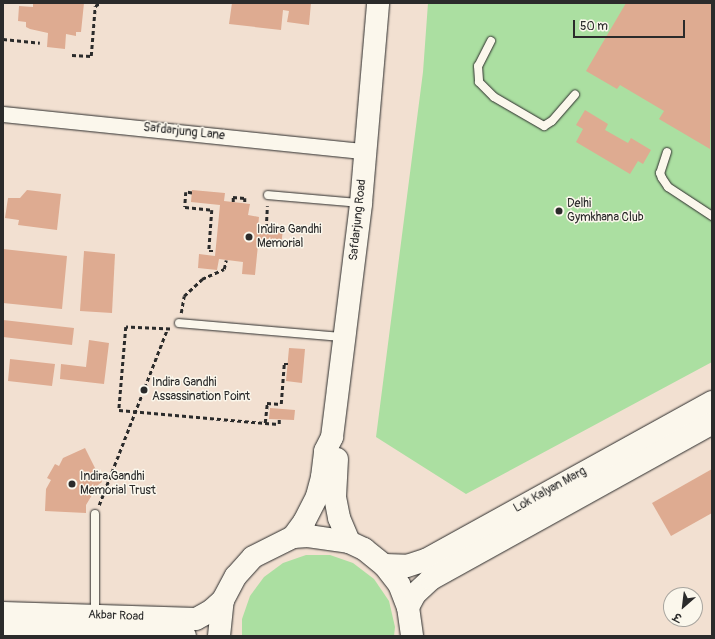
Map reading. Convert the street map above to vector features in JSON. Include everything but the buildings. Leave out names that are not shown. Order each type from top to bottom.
[{"type":"main road","name":"Safdarjung Road","points":[[293,537],[304,522],[317,496],[322,477],[324,451],[332,437],[361,203],[364,151],[378,3]]},
{"type":"main road","name":"Lok Kalyan Marg","points":[[408,607],[415,594],[431,579],[563,494],[712,402]]},
{"type":"main road","name":"Lok Kalyan Marg","points":[[384,564],[407,566],[426,560],[712,423]]},
{"type":"main road","name":"Safdarjung Road","points":[[332,437],[337,452],[335,497],[339,518],[350,542]]},
{"type":"main road","points":[[219,636],[223,600],[236,576],[254,557],[293,537],[308,536],[350,542],[364,549],[384,564],[399,584],[408,607],[412,636]]},
{"type":"main road","name":"Akbar Road","points":[[3,613],[95,614],[196,619],[212,610],[223,600]]},
{"type":"main road","name":"Akbar Road","points":[[3,630],[185,636]]},
{"type":"street","name":"Safdarjung Lane","points":[[3,114],[364,151]]},
{"type":"lane","points":[[491,41],[478,66],[479,82],[494,97],[544,126],[552,121],[574,95]]},
{"type":"lane","points":[[668,152],[660,173],[668,187],[712,216]]},
{"type":"lane","points":[[268,196],[361,203]]},
{"type":"lane","points":[[179,323],[345,337]]},
{"type":"lane","points":[[94,514],[95,614]]},
{"type":"path","points":[[72,55],[91,56],[95,6],[100,3]]},
{"type":"path","points":[[3,39],[40,42]]},
{"type":"path","points":[[192,193],[186,192],[185,208],[212,210],[209,251],[215,252]]},
{"type":"path","points":[[266,228],[268,196]]},
{"type":"path","points":[[233,202],[233,197],[245,198],[245,204]]},
{"type":"path","points":[[226,260],[224,269],[202,279],[184,296],[179,323],[167,330],[126,327],[119,410],[278,424],[279,419]]},
{"type":"path","points":[[94,514],[136,412],[167,330]]},
{"type":"path","points":[[280,409],[284,364],[288,364]]},
{"type":"path","points":[[265,423],[267,403],[281,404]]},
{"type":"green space","name":"Delhi Gymkhana Club","points":[[428,3],[712,3],[712,362],[466,494],[376,437],[423,72]]},
{"type":"green space","points":[[306,555],[330,555],[353,563],[374,579],[389,601],[395,627],[394,636],[242,636],[242,619],[250,596],[264,577],[283,563]]},
{"type":"place","name":"Delhi Gymkhana Club","points":[[559,211]]},
{"type":"place","name":"Indira Gandhi Memorial","points":[[249,237]]},
{"type":"place","name":"Indira Gandhi Assassination Point","points":[[144,390]]},
{"type":"place","name":"Indira Gandhi Memorial Trust","points":[[72,484]]}]
